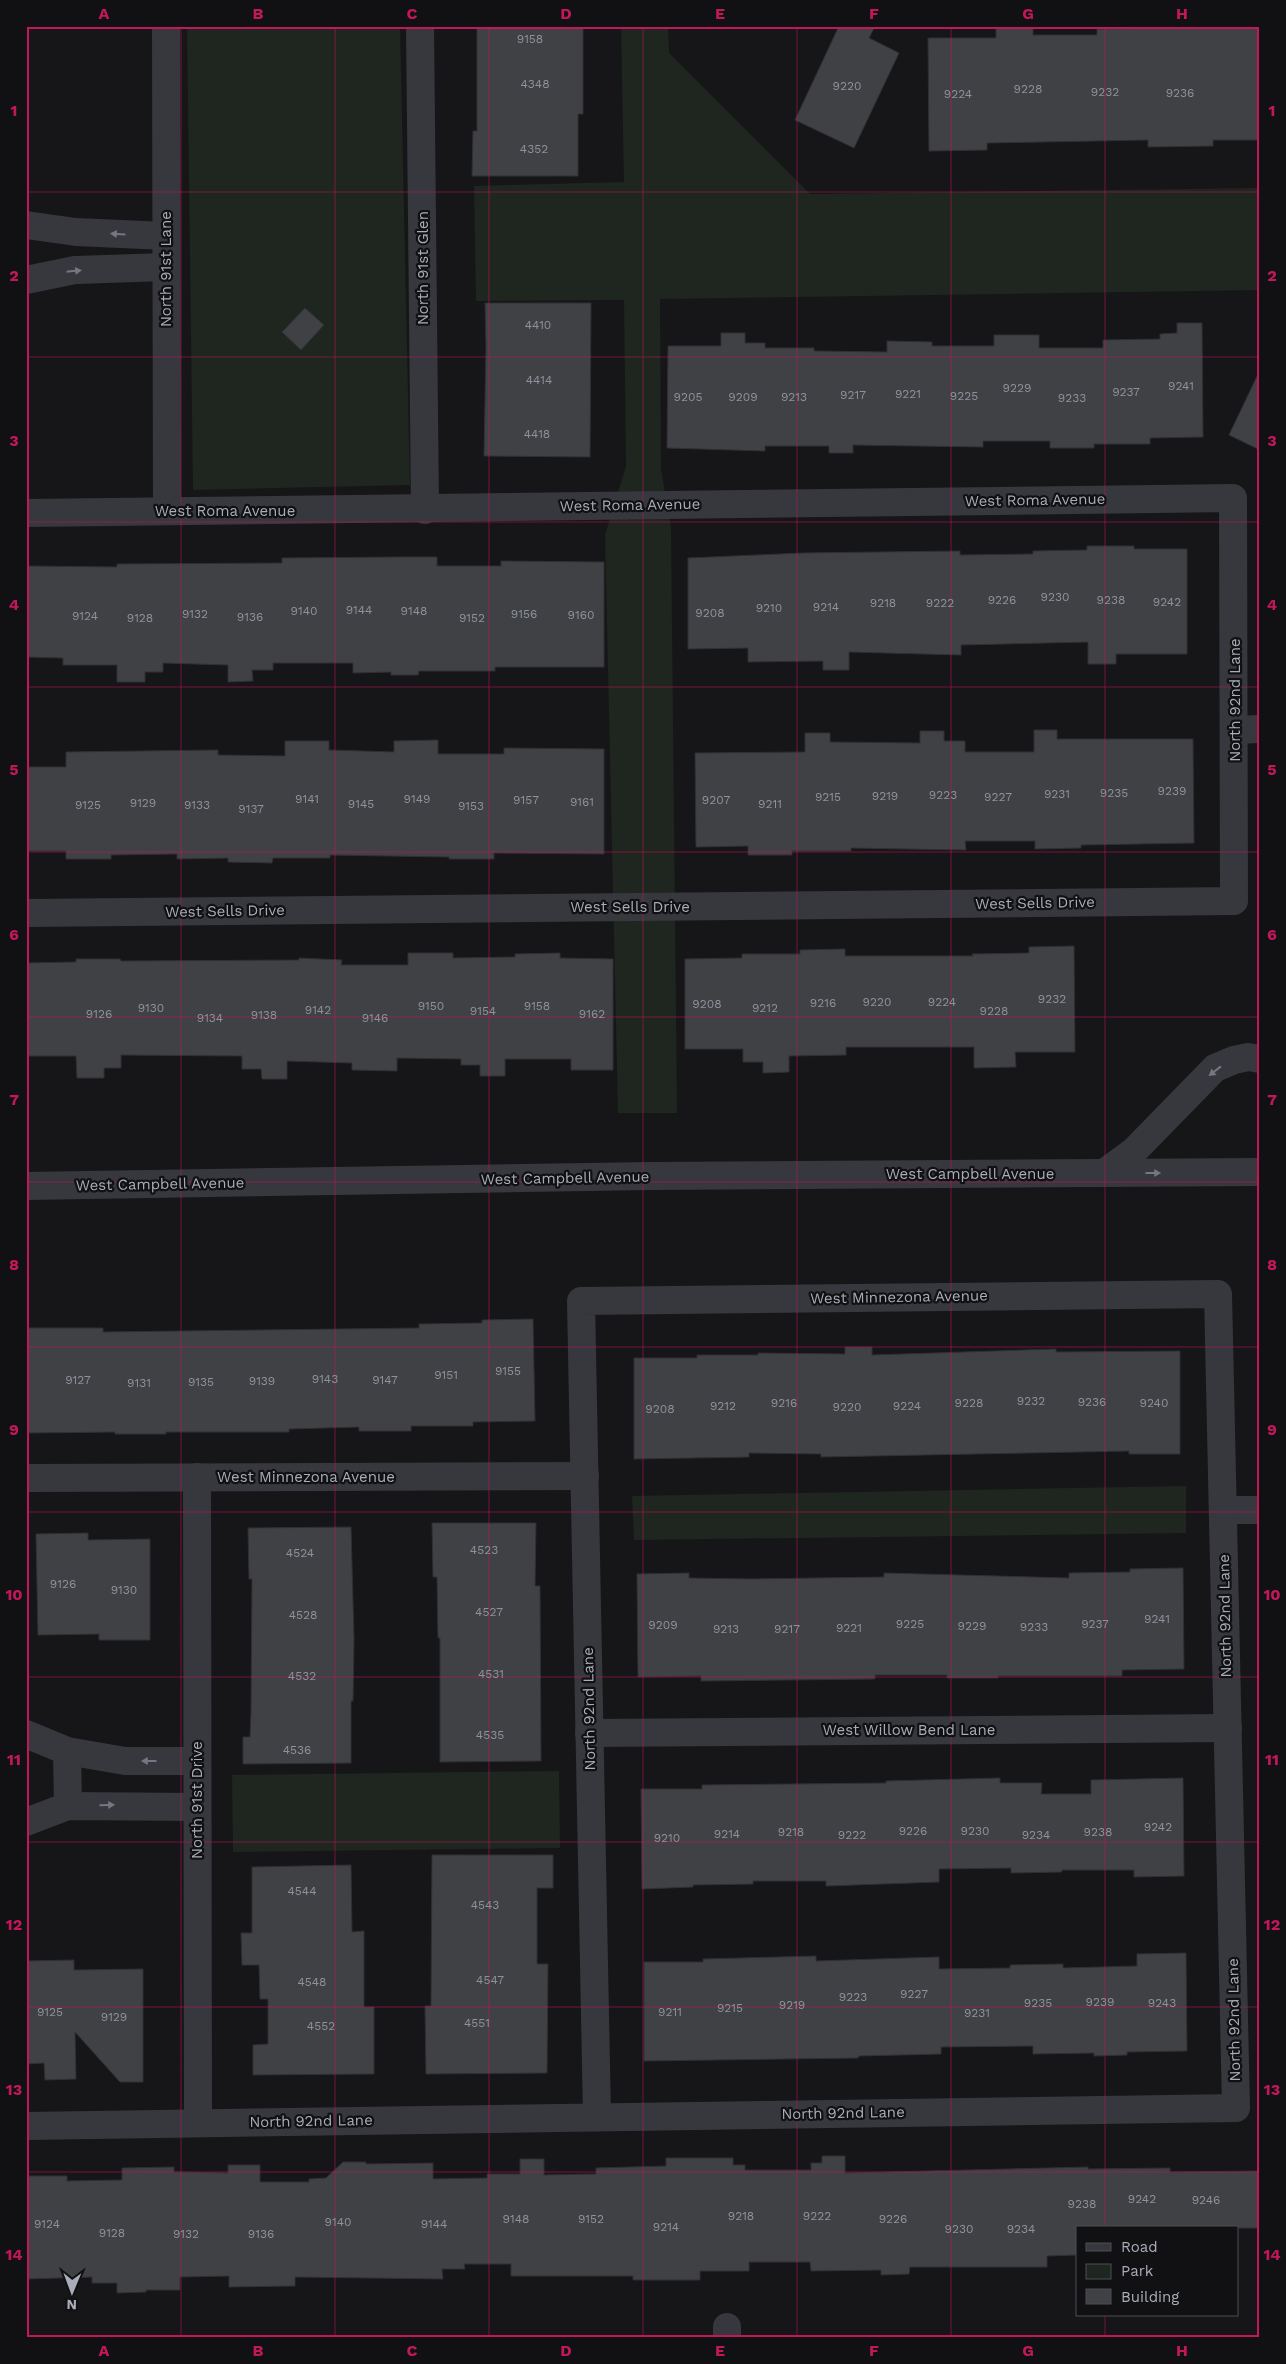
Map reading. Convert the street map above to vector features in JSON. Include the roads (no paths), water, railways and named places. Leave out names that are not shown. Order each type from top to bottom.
[{"type":"street","name":"North 91st Lane","points":[[166,26],[167,511]]},
{"type":"street","name":"North 91st Glen","points":[[420,26],[425,510]]},
{"type":"street","points":[[26,225],[76,232],[166,236]]},
{"type":"street","points":[[26,280],[75,270],[166,267]]},
{"type":"street","name":"West Roma Avenue","points":[[26,513],[425,510],[638,504],[1233,498]]},
{"type":"street","name":"North 92nd Lane","points":[[1233,498],[1248,729],[1234,901]]},
{"type":"street","name":"West Sells Drive","points":[[26,913],[1234,901]]},
{"type":"street","points":[[1104,1173],[1134,1151],[1215,1068],[1234,1060],[1248,1057],[1260,1060]]},
{"type":"street","name":"West Campbell Avenue","points":[[26,1186],[671,1176],[1260,1172]]},
{"type":"street","name":"North 92nd Lane","points":[[26,2126],[597,2116],[1236,2108],[1218,1294]]},
{"type":"street","name":"West Minnezona Avenue","points":[[581,1301],[1218,1294]]},
{"type":"street","name":"North 92nd Lane","points":[[581,1301],[597,2116]]},
{"type":"street","name":"West Minnezona Avenue","points":[[26,1478],[585,1476]]},
{"type":"street","name":"North 91st Drive","points":[[197,1477],[198,2123]]},
{"type":"street","points":[[1223,1510],[1260,1510]]},
{"type":"street","name":"West Willow Bend Lane","points":[[589,1733],[1228,1728]]},
{"type":"street","points":[[26,1734],[67,1751],[125,1761],[198,1761]]},
{"type":"street","points":[[67,1751],[68,1806]]},
{"type":"street","points":[[26,1822],[68,1806],[197,1807]]}]
